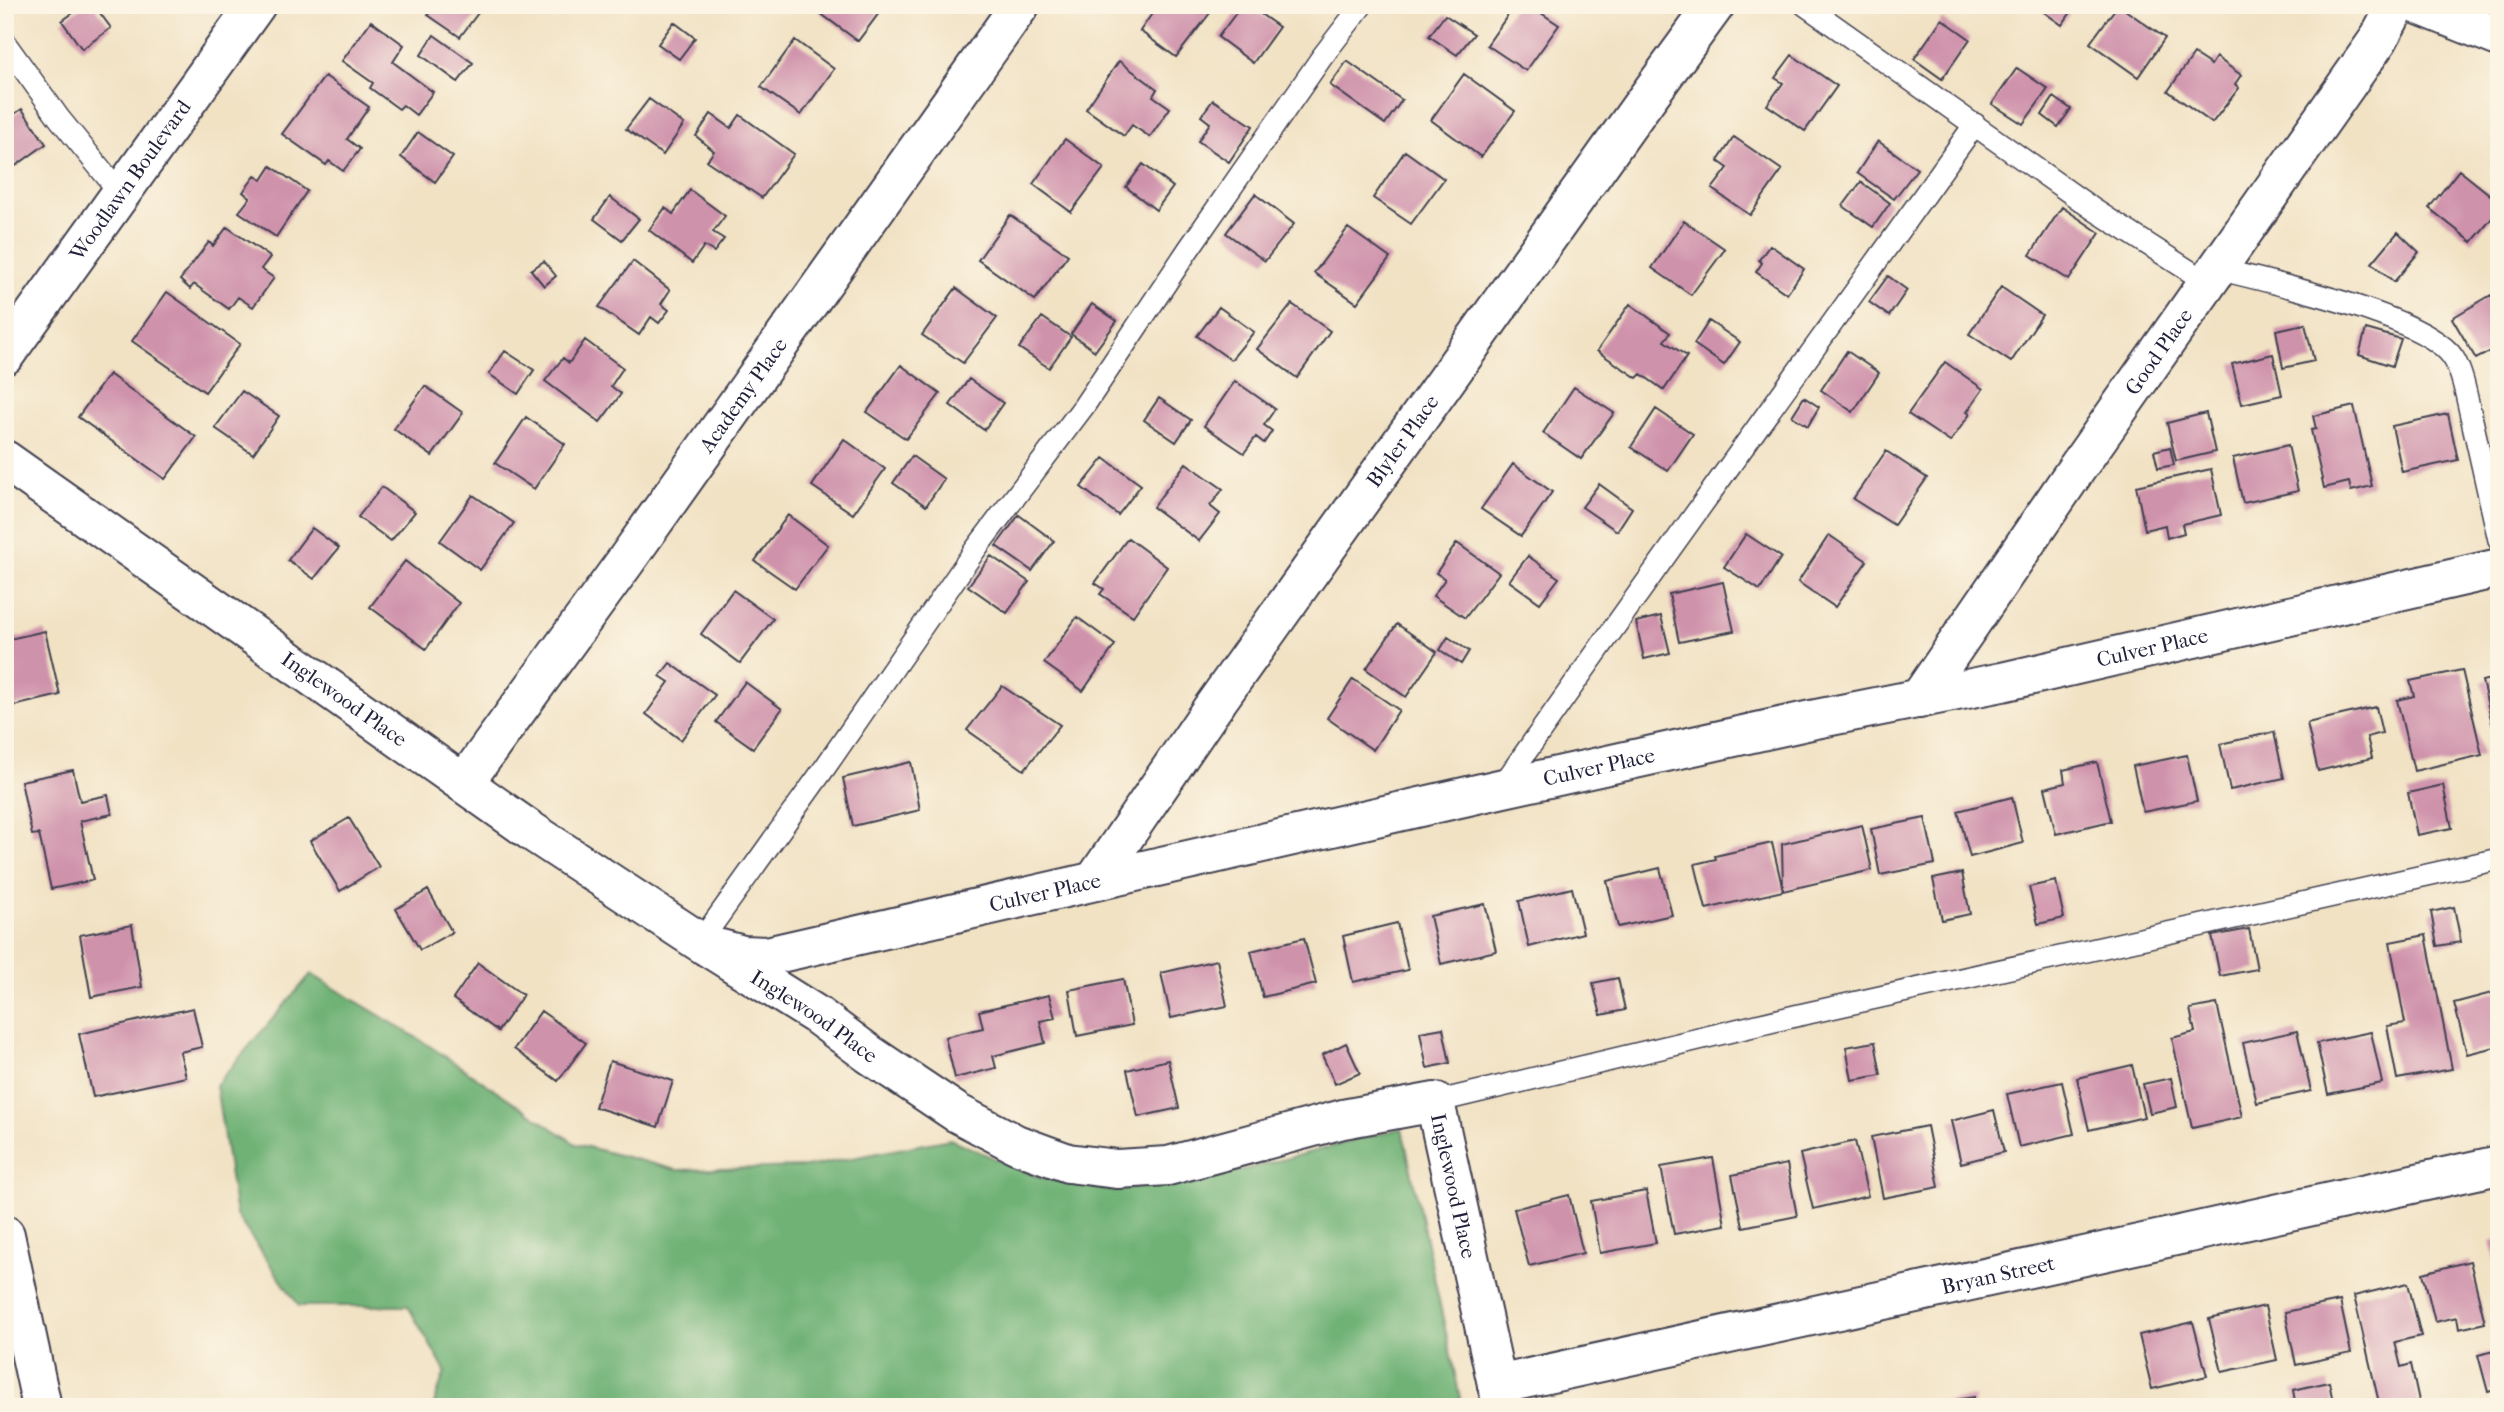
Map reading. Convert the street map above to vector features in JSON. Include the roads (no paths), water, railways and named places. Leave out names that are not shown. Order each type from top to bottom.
[{"type":"street","name":"Woodlawn Boulevard","points":[[5,355],[256,5]]},
{"type":"street","name":"Academy Place","points":[[464,783],[649,528],[1020,5]]},
{"type":"street","name":"Blyler Place","points":[[1095,880],[1219,699],[1715,5]]},
{"type":"street","name":"Good Place","points":[[1919,699],[2075,471],[2378,40],[2398,5]]},
{"type":"street","points":[[2419,5],[2499,37]]},
{"type":"street","name":"Inglewood Place","points":[[5,460],[531,831],[818,1016],[957,1113],[1016,1144],[1068,1163],[1117,1169],[1168,1166],[1343,1119],[1436,1102],[1500,1396]]},
{"type":"street","name":"Culver Place","points":[[700,942],[743,956],[767,956],[1499,789],[2002,682],[2499,568]]},
{"type":"street","name":"Bryan Street","points":[[1500,1396],[2499,1165]]},
{"type":"street","points":[[5,1235],[43,1407]]},
{"type":"lane","points":[[700,942],[975,550],[1084,406],[1196,238],[1322,57],[1362,5]]},
{"type":"lane","points":[[1805,5],[2093,209],[2213,276],[2351,304],[2414,328],[2437,341],[2454,358],[2464,388],[2499,540]]},
{"type":"lane","points":[[5,43],[59,118],[121,194]]},
{"type":"lane","points":[[1499,789],[1975,124]]},
{"type":"lane","points":[[1436,1102],[1863,1000],[2499,859]]}]
